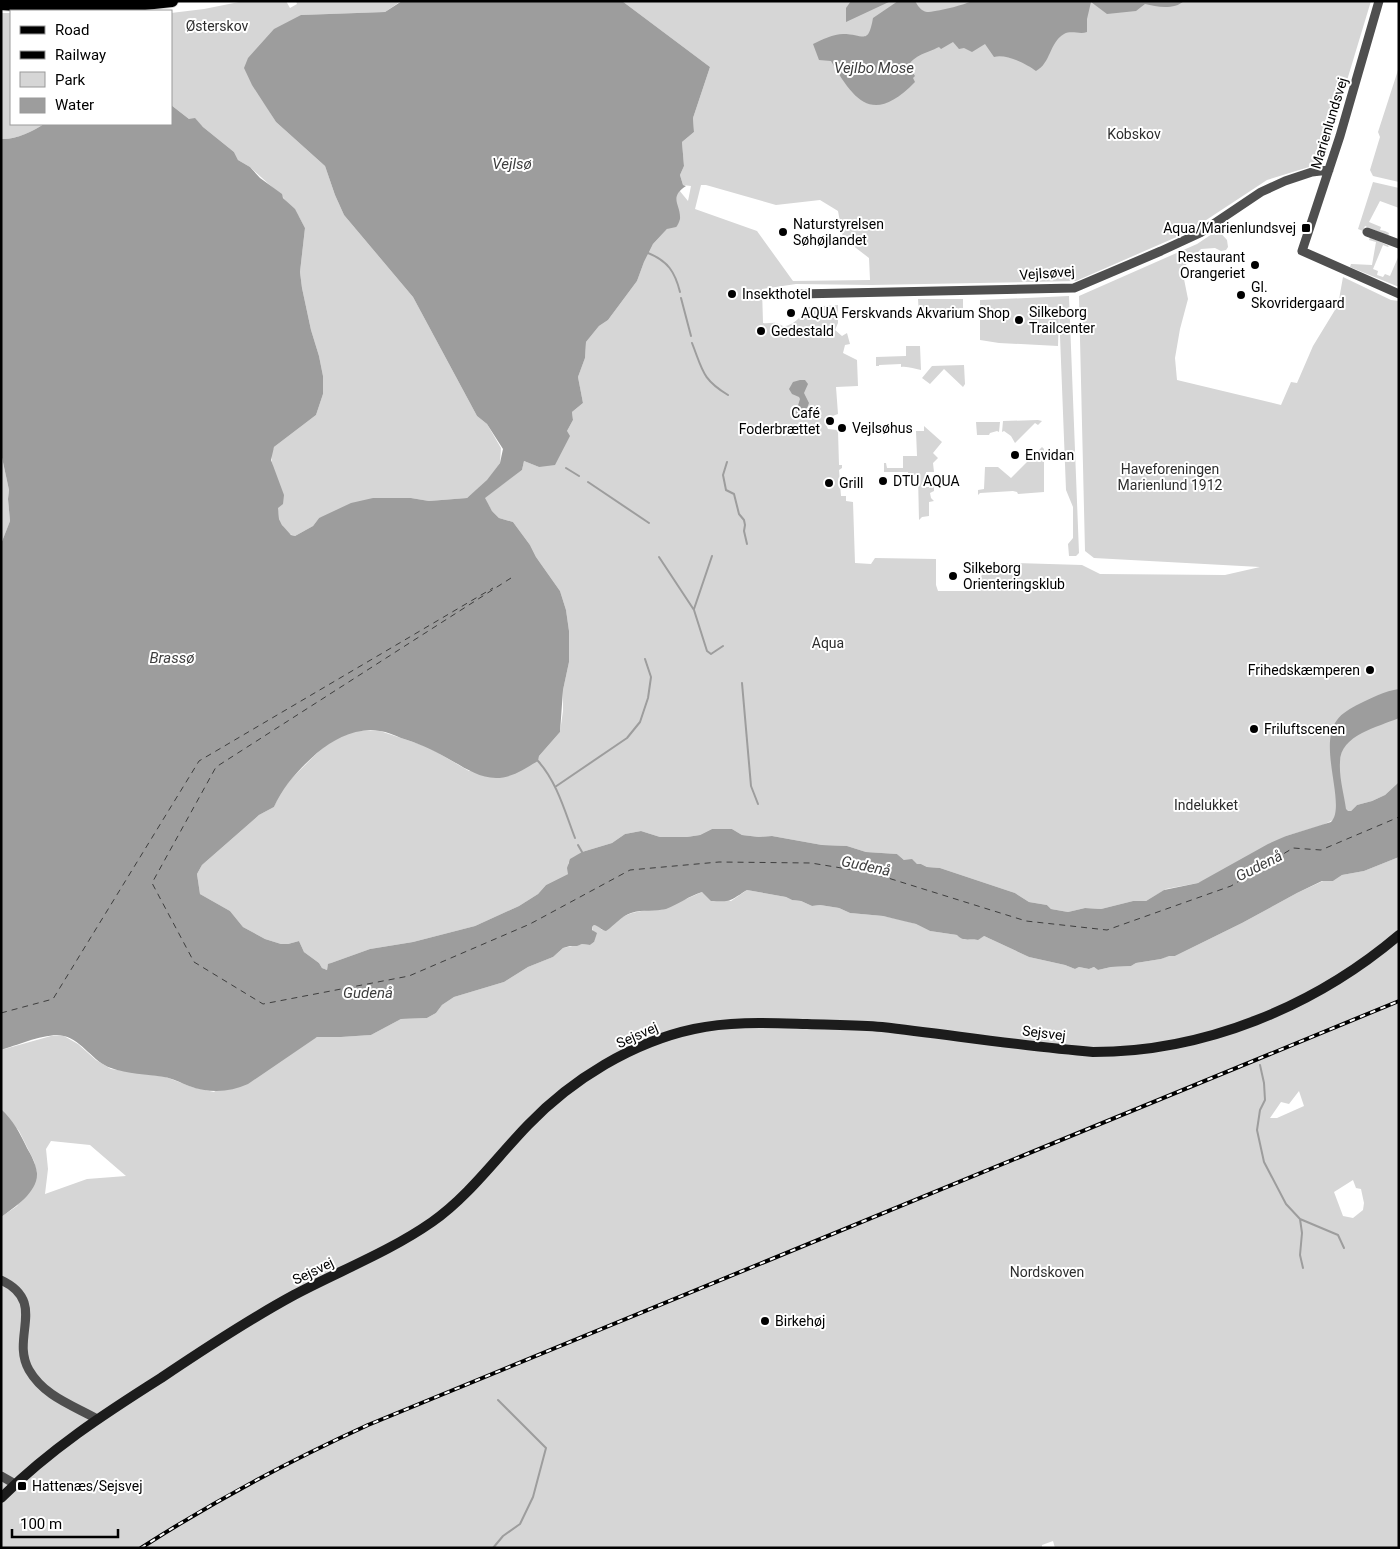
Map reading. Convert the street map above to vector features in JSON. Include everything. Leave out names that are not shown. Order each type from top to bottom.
[{"type":"main road","points":[[1,4],[77,7],[132,6],[172,1]]},
{"type":"street","name":"Marienlundsvej","points":[[1379,1],[1329,170],[1302,251],[1399,294]]},
{"type":"street","name":"Vejlsøvej","points":[[799,294],[1074,288],[1200,233],[1261,192],[1312,172],[1329,170]]},
{"type":"street","points":[[1367,232],[1399,244]]},
{"type":"street","name":"Sejsvej","points":[[1,1498],[35,1466],[97,1419],[267,1311],[382,1251],[429,1224],[455,1204],[527,1126],[561,1095],[606,1065],[664,1038],[713,1026],[739,1023],[780,1023],[879,1027],[1093,1052],[1158,1048],[1202,1038],[1240,1026],[1300,1001],[1344,976],[1399,935]]},
{"type":"street","points":[[1,1280],[17,1291],[26,1308],[23,1338],[28,1368],[50,1394],[97,1419]]},
{"type":"street","points":[[1,1476],[15,1484]]},
{"type":"green space","name":"Østerskov","points":[[244,1],[286,1],[290,8],[297,4],[296,1],[401,1],[385,12],[301,15],[265,104],[276,122],[325,166],[344,215],[413,297],[477,416],[487,424],[501,448],[500,463],[487,481],[467,498],[429,501],[411,498],[319,518],[313,526],[295,536],[286,530],[279,519],[271,454],[274,447],[316,415],[323,394],[323,376],[311,330],[300,272],[305,228],[299,217],[282,196],[250,167],[238,160],[234,152],[195,119],[189,119],[172,106],[172,13]]},
{"type":"green space","points":[[622,1],[1371,1],[1322,163],[1267,180],[1188,232],[1076,281],[871,285],[796,284],[762,289],[763,323],[778,323],[787,326],[797,320],[809,307],[838,305],[838,323],[835,330],[842,336],[847,333],[850,344],[845,345],[843,353],[857,360],[858,386],[836,387],[838,414],[827,418],[825,422],[828,429],[838,431],[839,465],[842,465],[842,468],[839,470],[841,496],[846,496],[846,501],[853,502],[855,563],[871,564],[875,558],[936,559],[936,585],[938,591],[978,591],[984,565],[1016,563],[1082,565],[1100,574],[1225,575],[1260,567],[1094,558],[1085,551],[1079,296],[1197,244],[1218,230],[1227,240],[1228,247],[1226,250],[1221,251],[1215,248],[1201,249],[1182,269],[1188,299],[1175,358],[1177,380],[1281,405],[1291,382],[1297,383],[1313,346],[1338,305],[1343,277],[1391,300],[1399,301],[1399,782],[1385,795],[1357,805],[1351,811],[1323,825],[1286,836],[1198,883],[1166,889],[1146,901],[1133,901],[1101,909],[1085,908],[1068,912],[1051,909],[1047,905],[1029,902],[1015,893],[940,868],[927,867],[904,860],[897,854],[866,852],[847,846],[822,845],[772,836],[742,835],[732,829],[712,829],[700,835],[687,837],[660,837],[641,831],[625,834],[612,843],[582,852],[568,863],[568,874],[546,885],[538,894],[519,906],[475,926],[413,942],[370,949],[331,963],[328,965],[327,970],[322,968],[319,963],[304,952],[299,941],[281,944],[265,939],[243,927],[230,911],[200,894],[197,874],[202,865],[259,815],[274,807],[279,794],[292,778],[325,746],[343,735],[357,731],[380,731],[428,747],[469,771],[528,766],[538,759],[560,732],[563,690],[569,662],[569,631],[566,610],[560,591],[513,522],[499,518],[484,498],[522,470],[524,461],[539,467],[567,431],[573,420],[572,412],[583,403],[578,377],[585,358],[586,342],[599,326],[608,320],[637,281],[653,244],[667,229],[680,220],[675,198],[679,190],[688,201],[691,186],[683,185],[680,175],[684,166],[682,142],[694,132],[693,118],[710,67]],"holes":[[[701,185],[776,205],[820,200],[838,211],[843,238],[869,258],[870,280],[793,281],[757,231],[695,209]]]},
{"type":"green space","points":[[1,13],[10,13],[10,125],[42,125],[23,135],[1,139]]},
{"type":"green space","points":[[1399,67],[1399,182],[1373,176],[1370,170],[1380,137],[1378,132]]},
{"type":"green space","points":[[1373,182],[1399,188],[1399,208],[1380,201],[1369,222],[1381,227],[1380,230],[1389,233],[1388,236],[1365,226],[1363,231],[1358,229]]},
{"type":"green space","points":[[1370,237],[1389,246],[1383,245],[1373,269],[1378,271],[1377,275],[1383,277],[1385,274],[1390,276],[1399,255],[1399,287],[1350,267],[1351,264],[1372,265],[1376,242],[1369,240]]},
{"type":"green space","points":[[1069,296],[1079,553],[1076,556],[1069,556],[1068,544],[1073,538],[1073,507],[1066,490],[1059,310],[1058,346],[999,343],[980,340],[980,300]]},
{"type":"green space","points":[[918,299],[963,299],[963,314],[919,315]]},
{"type":"green space","points":[[906,346],[920,346],[921,370],[901,367],[901,364],[876,366],[876,357],[906,356]]},
{"type":"green space","points":[[964,365],[965,384],[963,387],[944,369],[930,384],[922,378],[932,366]]},
{"type":"green space","points":[[1003,421],[1042,421],[1038,425],[1035,423],[1015,443],[1011,436],[1004,431],[1002,432]]},
{"type":"green space","points":[[976,422],[1000,422],[999,432],[990,433],[989,435],[977,435]]},
{"type":"green space","points":[[924,426],[942,442],[933,453],[938,458],[933,463],[934,472],[926,472],[926,487],[934,487],[934,491],[930,493],[934,501],[929,502],[929,516],[922,517],[919,520],[918,475],[908,475],[908,472],[884,472],[884,463],[886,463],[887,468],[903,468],[903,456],[917,456],[916,431],[924,431]]},
{"type":"green space","points":[[1042,447],[1044,449],[1044,492],[1018,494],[1013,491],[980,493],[978,495],[978,490],[984,489],[985,467],[998,467],[1011,478]]},
{"type":"green space","points":[[1,453],[9,490],[10,521],[1,544]]},
{"type":"green space","name":"Nordskoven","points":[[1399,857],[1399,1548],[1055,1548],[1053,1541],[1042,1545],[1042,1548],[1,1548],[1,1217],[17,1206],[37,1173],[34,1161],[19,1131],[1,1109],[1,1050],[51,1036],[64,1036],[111,1069],[166,1077],[192,1087],[214,1092],[252,1059],[317,1037],[371,1035],[401,1019],[427,1018],[436,1013],[442,1005],[454,997],[504,982],[528,967],[553,957],[563,948],[582,944],[590,945],[594,942],[592,927],[594,925],[602,930],[632,913],[646,910],[661,910],[702,892],[731,901],[747,890],[786,897],[812,906],[820,905],[839,908],[850,913],[883,916],[916,924],[930,931],[971,939],[984,936],[1029,957],[1075,969],[1079,967],[1089,969],[1094,967],[1098,970],[1131,966],[1136,963],[1161,959],[1169,955],[1175,956],[1323,881],[1333,881],[1342,875],[1364,871]],"holes":[[[1299,1091],[1304,1106],[1277,1118],[1270,1118],[1281,1102],[1289,1104]],[[51,1141],[90,1145],[126,1176],[87,1179],[45,1194],[48,1169],[46,1149]],[[1353,1180],[1356,1188],[1361,1189],[1364,1203],[1363,1210],[1353,1218],[1343,1216],[1334,1192]]]},
{"type":"water","name":"Brassø","points":[[402,1],[622,1],[710,67],[693,118],[694,132],[682,142],[684,166],[680,175],[683,185],[686,186],[676,198],[680,220],[676,227],[667,229],[653,244],[637,281],[608,320],[599,326],[586,342],[585,358],[578,377],[583,403],[572,412],[573,420],[567,431],[570,436],[555,465],[539,467],[524,461],[522,470],[485,498],[492,511],[499,518],[513,522],[560,591],[566,610],[569,631],[569,662],[563,690],[560,732],[539,756],[538,761],[513,775],[502,778],[477,774],[424,746],[385,732],[371,730],[346,735],[317,753],[293,778],[282,792],[274,807],[259,815],[202,865],[197,874],[200,894],[230,911],[243,927],[265,939],[281,944],[299,941],[304,952],[319,963],[322,968],[327,970],[328,964],[370,949],[413,942],[475,926],[519,906],[538,894],[546,885],[568,874],[567,868],[570,859],[582,852],[612,843],[625,834],[641,831],[660,837],[687,837],[700,835],[712,829],[732,829],[742,835],[772,836],[822,845],[847,846],[866,852],[897,854],[904,860],[912,859],[917,864],[940,868],[1015,893],[1029,902],[1047,905],[1051,909],[1068,912],[1085,908],[1101,909],[1133,901],[1146,901],[1164,890],[1198,883],[1268,844],[1286,836],[1331,822],[1335,814],[1336,803],[1330,744],[1332,731],[1337,720],[1350,709],[1373,697],[1399,689],[1399,718],[1362,733],[1353,739],[1346,745],[1342,753],[1340,768],[1346,809],[1348,811],[1351,811],[1357,805],[1385,795],[1399,782],[1399,857],[1364,871],[1342,875],[1333,881],[1322,881],[1175,956],[1136,963],[1131,966],[1098,970],[1094,967],[1089,969],[1079,967],[1075,969],[1029,957],[984,936],[978,940],[964,939],[957,935],[930,931],[916,924],[883,916],[850,913],[839,908],[820,905],[812,906],[786,897],[747,890],[734,899],[727,901],[711,901],[702,892],[666,909],[627,914],[606,931],[594,925],[592,930],[597,933],[594,942],[590,945],[582,944],[563,948],[553,957],[528,967],[504,982],[454,997],[442,1005],[436,1013],[427,1018],[401,1019],[371,1035],[317,1037],[248,1084],[233,1089],[204,1090],[173,1079],[117,1070],[105,1065],[77,1042],[64,1036],[41,1037],[1,1050],[1,544],[10,521],[9,490],[1,453],[1,139],[23,135],[42,125],[172,125],[172,106],[189,119],[195,118],[203,127],[234,152],[238,160],[250,167],[260,178],[282,194],[283,198],[295,209],[305,228],[300,272],[311,330],[323,376],[323,394],[316,415],[274,447],[271,460],[284,495],[283,504],[278,508],[279,519],[291,535],[295,536],[313,526],[319,518],[351,503],[373,498],[411,498],[429,501],[467,498],[487,480],[500,463],[503,449],[487,424],[477,416],[413,297],[344,215],[325,166],[276,122],[252,85],[244,68],[248,58],[274,29],[301,15],[385,12]]},
{"type":"water","name":"Vejlbo Mose","points":[[851,1],[891,1],[846,22],[846,8]]},
{"type":"water","name":"Vejlbo Mose","points":[[898,1],[915,1],[921,9],[927,12],[950,8],[972,1],[1184,1],[1170,7],[1145,4],[1136,11],[1107,14],[1091,2],[1087,19],[1087,32],[1064,34],[1055,42],[1045,63],[1036,71],[1022,62],[1010,58],[994,57],[985,44],[972,52],[964,48],[959,49],[953,42],[941,49],[939,47],[924,53],[912,61],[907,70],[915,76],[913,78],[915,82],[900,95],[888,103],[876,105],[866,103],[848,88],[831,61],[819,60],[813,44],[839,34],[867,35],[873,18]]},
{"type":"water","points":[[805,380],[808,384],[804,393],[809,403],[801,417],[796,412],[800,399],[792,394],[789,389],[793,382]]},
{"type":"water","points":[[1,1109],[19,1132],[36,1166],[37,1173],[30,1193],[1,1217]]},
{"type":"waterway","points":[[648,253],[661,260],[670,268],[680,292]]},
{"type":"waterway","points":[[681,298],[691,336]]},
{"type":"waterway","points":[[692,343],[704,374],[713,384],[728,395]]},
{"type":"waterway","points":[[727,462],[723,475],[726,490],[734,494],[739,514],[744,520],[747,544]]},
{"type":"waterway","points":[[566,468],[579,476]]},
{"type":"waterway","points":[[588,482],[649,523]]},
{"type":"waterway","points":[[694,609],[712,556]]},
{"type":"waterway","points":[[659,557],[694,610],[707,651],[711,654],[723,646]]},
{"type":"waterway","points":[[555,787],[627,738],[640,722],[648,698],[651,677],[645,659]]},
{"type":"waterway","points":[[742,683],[751,786],[758,804]]},
{"type":"waterway","points":[[538,761],[545,769],[555,788],[575,838]]},
{"type":"waterway","points":[[578,845],[582,852]]},
{"type":"waterway","points":[[1260,1065],[1265,1100],[1260,1110],[1257,1130],[1264,1162],[1286,1204],[1300,1219],[1338,1235],[1344,1248]]},
{"type":"waterway","points":[[1300,1219],[1302,1233],[1300,1255],[1303,1268]]},
{"type":"waterway","points":[[493,1548],[503,1536],[520,1524],[533,1497],[546,1448],[498,1400]]},
{"type":"ferry route","points":[[511,578],[216,767],[152,883],[194,962],[263,1004],[409,976],[530,924],[630,870],[719,862],[811,863],[872,873],[1026,921],[1107,930],[1231,886],[1293,848],[1321,850],[1399,817]]},
{"type":"ferry route","points":[[1,1013],[53,999],[199,761],[493,588]]},
{"type":"railway","points":[[141,1548],[252,1482],[368,1425],[1399,1001]]},
{"type":"place","name":"Aqua/Marienlundsvej","points":[[1306,228]]},
{"type":"place","name":"Naturstyrelsen Søhøjlandet","points":[[783,232]]},
{"type":"place","name":"Restaurant Orangeriet","points":[[1255,265]]},
{"type":"place","name":"Insekthotel","points":[[732,294]]},
{"type":"place","name":"Gl. Skovridergaard","points":[[1241,295]]},
{"type":"place","name":"AQUA Ferskvands Akvarium Shop","points":[[791,313]]},
{"type":"place","name":"Silkeborg Trailcenter","points":[[1019,320]]},
{"type":"place","name":"Gedestald","points":[[761,331]]},
{"type":"place","name":"Café Foderbrættet","points":[[830,421]]},
{"type":"place","name":"Vejlsøhus","points":[[842,428]]},
{"type":"place","name":"Envidan","points":[[1015,455]]},
{"type":"place","name":"DTU AQUA","points":[[883,481]]},
{"type":"place","name":"Grill","points":[[829,483]]},
{"type":"place","name":"Silkeborg Orienteringsklub","points":[[953,576]]},
{"type":"place","name":"Frihedskæmperen","points":[[1370,670]]},
{"type":"place","name":"Friluftscenen","points":[[1254,729]]},
{"type":"place","name":"Birkehøj","points":[[765,1321]]},
{"type":"place","name":"Hattenæs/Sejsvej","points":[[22,1486]]},
{"type":"park label","name":"Kobskov","points":[[1134,134]]},
{"type":"park label","name":"Haveforeningen Marienlund 1912","points":[[1170,478]]},
{"type":"park label","name":"Aqua","points":[[828,643]]},
{"type":"park label","name":"Indelukket","points":[[1206,805]]},
{"type":"water label","name":"Vejlsø","points":[[512,164]]},
{"type":"water label","name":"Gudenå","points":[[866,866]]},
{"type":"water label","name":"Gudenå","points":[[1259,866]]},
{"type":"water label","name":"Gudenå","points":[[368,993]]}]
